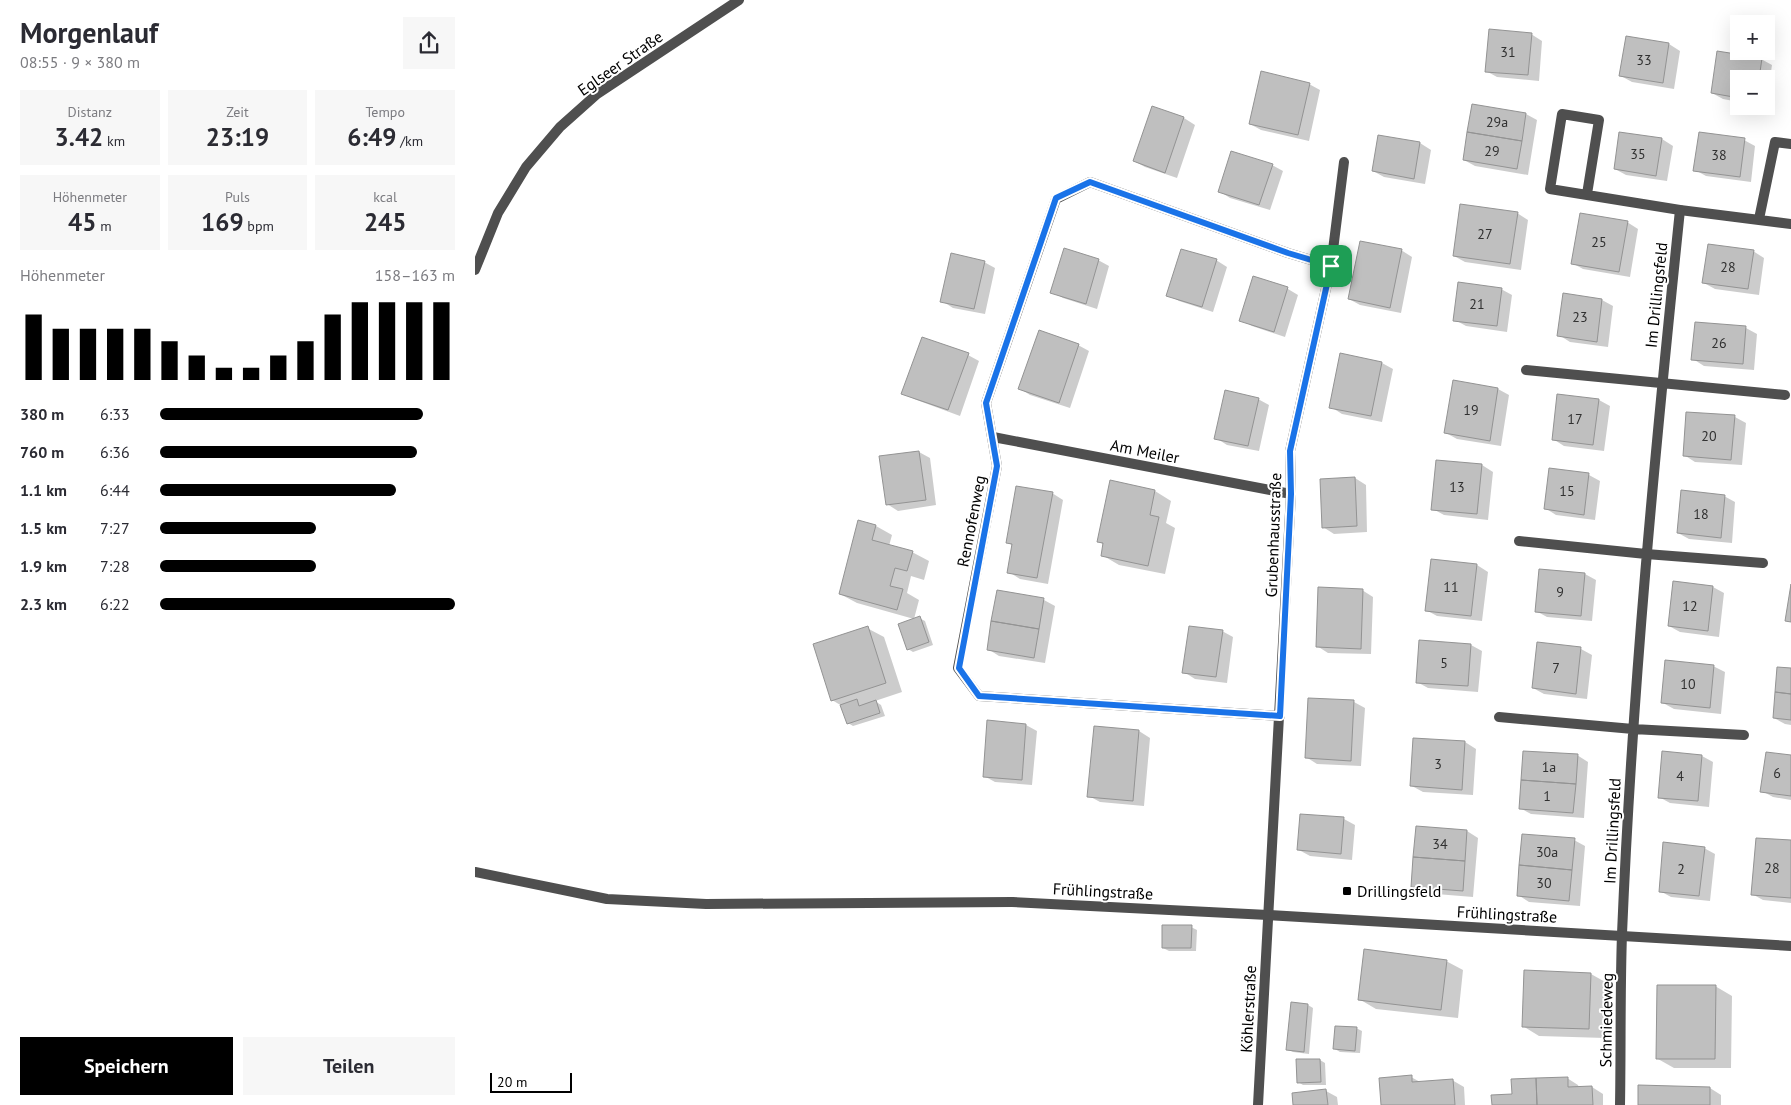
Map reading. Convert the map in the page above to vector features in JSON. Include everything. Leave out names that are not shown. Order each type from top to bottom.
[{"type":"street","name":"Eglseer Straße","points":[[475,270],[498,213],[526,167],[560,128],[597,94],[739,0]]},
{"type":"street","points":[[1587,194],[1599,120],[1561,114],[1550,189],[1680,210],[1791,224]]},
{"type":"street","points":[[1759,219],[1775,142],[1791,144]]},
{"type":"street","name":"Grubenhausstraße","points":[[1268,915],[1291,494],[1290,451],[1331,266],[1344,162]]},
{"type":"street","name":"Rennofenweg","points":[[1280,716],[979,696],[959,668],[997,466],[986,403],[1056,198],[1090,182],[1288,253],[1331,266]]},
{"type":"street","name":"Im Drillingsfeld","points":[[1622,936],[1633,729],[1646,554],[1680,210]]},
{"type":"street","points":[[1526,370],[1785,395]]},
{"type":"street","name":"Am Meiler","points":[[993,437],[1291,494]]},
{"type":"street","points":[[1519,540],[1646,554],[1763,563]]},
{"type":"street","points":[[1499,717],[1633,729],[1744,735]]},
{"type":"street","name":"Frühlingstraße","points":[[475,872],[607,899],[696,904],[1012,902],[1791,946]]},
{"type":"street","name":"Köhlerstraße","points":[[1257,1105],[1268,915]]},
{"type":"street","name":"Schmiedeweg","points":[[1620,1105],[1622,936]]},
{"type":"building","points":[[1489,29],[1532,33],[1528,75],[1485,72]]},
{"type":"building","points":[[1626,36],[1669,43],[1663,83],[1619,76]]},
{"type":"building","points":[[1717,51],[1730,53],[1730,60],[1762,60],[1760,70],[1730,70],[1730,96],[1711,93]]},
{"type":"building","points":[[1261,71],[1310,83],[1298,135],[1249,124]]},
{"type":"building","points":[[1472,104],[1526,113],[1522,141],[1467,132]]},
{"type":"building","points":[[1152,106],[1184,117],[1165,173],[1133,161]]},
{"type":"building","points":[[1467,132],[1522,141],[1517,169],[1463,160]]},
{"type":"building","points":[[1619,132],[1662,138],[1656,176],[1614,169]]},
{"type":"building","points":[[1699,132],[1745,138],[1740,177],[1693,171]]},
{"type":"building","points":[[1378,135],[1420,142],[1414,179],[1372,171]]},
{"type":"building","points":[[1231,151],[1273,164],[1259,205],[1218,192]]},
{"type":"building","points":[[1460,204],[1518,212],[1510,264],[1453,256]]},
{"type":"building","points":[[1580,213],[1628,221],[1619,272],[1571,264]]},
{"type":"building","points":[[1360,241],[1402,249],[1390,308],[1348,299]]},
{"type":"building","points":[[1708,244],[1754,250],[1748,289],[1702,283]]},
{"type":"building","points":[[1064,248],[1099,259],[1086,304],[1050,293]]},
{"type":"building","points":[[1181,249],[1217,259],[1202,307],[1166,296]]},
{"type":"building","points":[[951,253],[985,261],[974,309],[940,302]]},
{"type":"building","points":[[1253,276],[1288,287],[1274,332],[1239,321]]},
{"type":"building","points":[[1458,282],[1502,288],[1497,326],[1453,321]]},
{"type":"building","points":[[1563,293],[1602,299],[1597,342],[1557,336]]},
{"type":"building","points":[[1695,322],[1746,326],[1743,364],[1691,360]]},
{"type":"building","points":[[1039,330],[1079,344],[1059,403],[1018,389]]},
{"type":"building","points":[[922,337],[969,353],[948,410],[901,394]]},
{"type":"building","points":[[1340,353],[1382,362],[1371,416],[1329,408]]},
{"type":"building","points":[[1453,380],[1498,388],[1490,441],[1444,433]]},
{"type":"building","points":[[1225,390],[1259,398],[1248,446],[1214,439]]},
{"type":"building","points":[[1557,394],[1599,399],[1593,445],[1552,440]]},
{"type":"building","points":[[1686,412],[1735,415],[1731,460],[1683,456]]},
{"type":"building","points":[[919,451],[926,500],[886,505],[879,456]]},
{"type":"building","points":[[1436,460],[1482,464],[1477,514],[1431,510]]},
{"type":"building","points":[[1549,468],[1589,473],[1584,515],[1544,509]]},
{"type":"building","points":[[1355,477],[1357,526],[1322,528],[1320,479]]},
{"type":"building","points":[[1110,480],[1155,490],[1150,515],[1159,517],[1148,566],[1101,556],[1103,543],[1097,542]]},
{"type":"building","points":[[1016,486],[1053,492],[1037,578],[1007,573],[1012,544],[1006,543]]},
{"type":"building","points":[[1681,490],[1725,495],[1721,538],[1677,533]]},
{"type":"building","points":[[858,520],[876,525],[872,540],[913,551],[907,571],[895,568],[890,586],[903,589],[897,610],[839,594]]},
{"type":"building","points":[[1431,559],[1477,564],[1471,616],[1425,611]]},
{"type":"building","points":[[1539,569],[1585,573],[1581,616],[1535,612]]},
{"type":"building","points":[[1673,581],[1713,586],[1708,631],[1668,626]]},
{"type":"building","points":[[1791,584],[1791,622],[1785,621]]},
{"type":"building","points":[[1318,587],[1363,589],[1361,649],[1316,647]]},
{"type":"building","points":[[997,590],[1044,598],[1039,629],[991,621]]},
{"type":"building","points":[[920,616],[929,642],[907,650],[898,624]]},
{"type":"building","points":[[991,621],[1039,629],[1034,658],[987,650]]},
{"type":"building","points":[[868,626],[886,683],[831,701],[813,644]]},
{"type":"building","points":[[1189,626],[1223,630],[1216,677],[1182,673]]},
{"type":"building","points":[[1419,640],[1471,644],[1468,686],[1416,683]]},
{"type":"building","points":[[1537,642],[1581,647],[1576,694],[1532,688]]},
{"type":"building","points":[[1665,660],[1714,665],[1710,708],[1661,703]]},
{"type":"building","points":[[1777,667],[1791,668],[1791,694],[1775,692]]},
{"type":"building","points":[[1775,692],[1791,694],[1791,720],[1773,718]]},
{"type":"building","points":[[1308,698],[1354,700],[1351,761],[1305,758]]},
{"type":"building","points":[[857,699],[859,706],[876,700],[880,713],[847,724],[840,705]]},
{"type":"building","points":[[987,720],[1026,724],[1022,780],[983,777]]},
{"type":"building","points":[[1094,726],[1139,730],[1133,801],[1087,797]]},
{"type":"building","points":[[1413,738],[1465,741],[1462,790],[1410,786]]},
{"type":"building","points":[[1523,751],[1578,754],[1576,784],[1521,780]]},
{"type":"building","points":[[1662,751],[1702,755],[1698,801],[1658,798]]},
{"type":"building","points":[[1766,752],[1791,755],[1791,796],[1760,792]]},
{"type":"building","points":[[1521,780],[1576,784],[1573,813],[1519,809]]},
{"type":"building","points":[[1300,814],[1344,817],[1341,854],[1297,850]]},
{"type":"building","points":[[1416,826],[1467,830],[1465,861],[1413,857]]},
{"type":"building","points":[[1522,834],[1575,838],[1572,870],[1519,865]]},
{"type":"building","points":[[1756,838],[1791,840],[1791,898],[1751,895]]},
{"type":"building","points":[[1663,842],[1705,847],[1699,896],[1659,892]]},
{"type":"building","points":[[1413,857],[1465,861],[1463,891],[1411,887]]},
{"type":"building","points":[[1519,865],[1572,870],[1569,901],[1517,896]]},
{"type":"building","points":[[1162,925],[1192,925],[1191,948],[1162,948]]},
{"type":"building","points":[[1364,949],[1447,960],[1441,1010],[1358,1000]]},
{"type":"building","points":[[1524,970],[1591,973],[1589,1029],[1522,1027]]},
{"type":"building","points":[[1657,985],[1716,985],[1715,1059],[1656,1059]]},
{"type":"building","points":[[1291,1002],[1308,1004],[1304,1052],[1286,1050]]},
{"type":"building","points":[[1335,1026],[1357,1027],[1355,1051],[1333,1049]]},
{"type":"building","points":[[1296,1059],[1320,1059],[1321,1082],[1297,1083]]},
{"type":"building","points":[[1412,1075],[1412,1082],[1453,1079],[1455,1105],[1381,1105],[1379,1078]]},
{"type":"building","points":[[1568,1077],[1568,1087],[1592,1086],[1593,1105],[1537,1105],[1536,1078]]},
{"type":"building","points":[[1536,1078],[1537,1105],[1492,1105],[1491,1095],[1512,1094],[1511,1079]]},
{"type":"building","points":[[1638,1085],[1710,1087],[1710,1105],[1638,1105]]},
{"type":"building","points":[[1326,1089],[1328,1105],[1293,1105],[1292,1093]]},
{"type":"place","name":"Drillingsfeld","points":[[1347,891]]},
{"type":"route","points":[[1090,182],[1288,253],[1331,266],[1290,451],[1291,494],[1280,716],[979,696],[959,668],[997,466],[986,403],[1056,198],[1090,182]]}]
